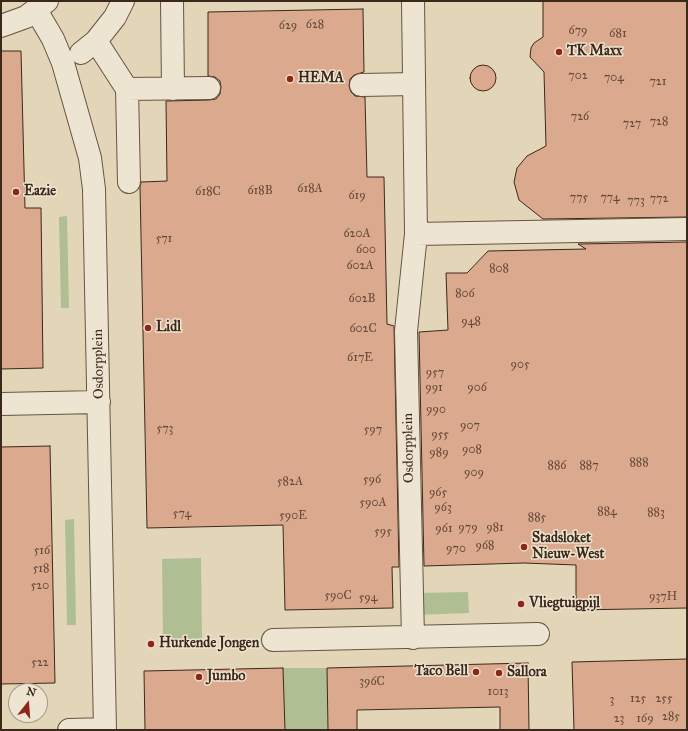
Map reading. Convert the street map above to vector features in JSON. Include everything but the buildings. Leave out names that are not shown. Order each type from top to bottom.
[{"type":"street","points":[[123,1],[115,17],[88,47],[127,89],[129,182]]},
{"type":"street","points":[[172,1],[173,89]]},
{"type":"street","name":"Osdorpplein","points":[[413,1],[416,234],[406,332],[413,638]]},
{"type":"street","name":"Osdorpplein","points":[[1,26],[26,17],[42,6],[63,64],[90,158],[94,189],[100,402],[105,730]]},
{"type":"street","points":[[361,85],[414,84]]},
{"type":"street","points":[[127,89],[209,88]]},
{"type":"street","points":[[416,234],[687,229]]},
{"type":"street","points":[[1,404],[100,402]]},
{"type":"street","points":[[274,640],[538,634]]},
{"type":"street","points":[[69,730],[105,730]]},
{"type":"green space","points":[[67,216],[69,308],[61,308],[59,217]]},
{"type":"green space","points":[[74,519],[76,625],[67,625],[65,520]]},
{"type":"green space","points":[[201,558],[202,640],[163,641],[162,559]]},
{"type":"green space","points":[[468,592],[469,613],[417,615],[416,593]]},
{"type":"green space","points":[[283,668],[327,668],[328,730],[285,730]]},
{"type":"place","name":"TK Maxx","points":[[559,52]]},
{"type":"place","name":"HEMA","points":[[290,79]]},
{"type":"place","name":"Eazie","points":[[16,192]]},
{"type":"place","name":"Lidl","points":[[148,328]]},
{"type":"place","name":"Stadsloket Nieuw-West","points":[[524,547]]},
{"type":"place","name":"Vliegtuigpijl","points":[[521,604]]},
{"type":"place","name":"Hurkende Jongen","points":[[151,644]]},
{"type":"place","name":"Taco Bell","points":[[476,672]]},
{"type":"place","name":"Sallora","points":[[499,673]]},
{"type":"place","name":"Jumbo","points":[[199,677]]}]
